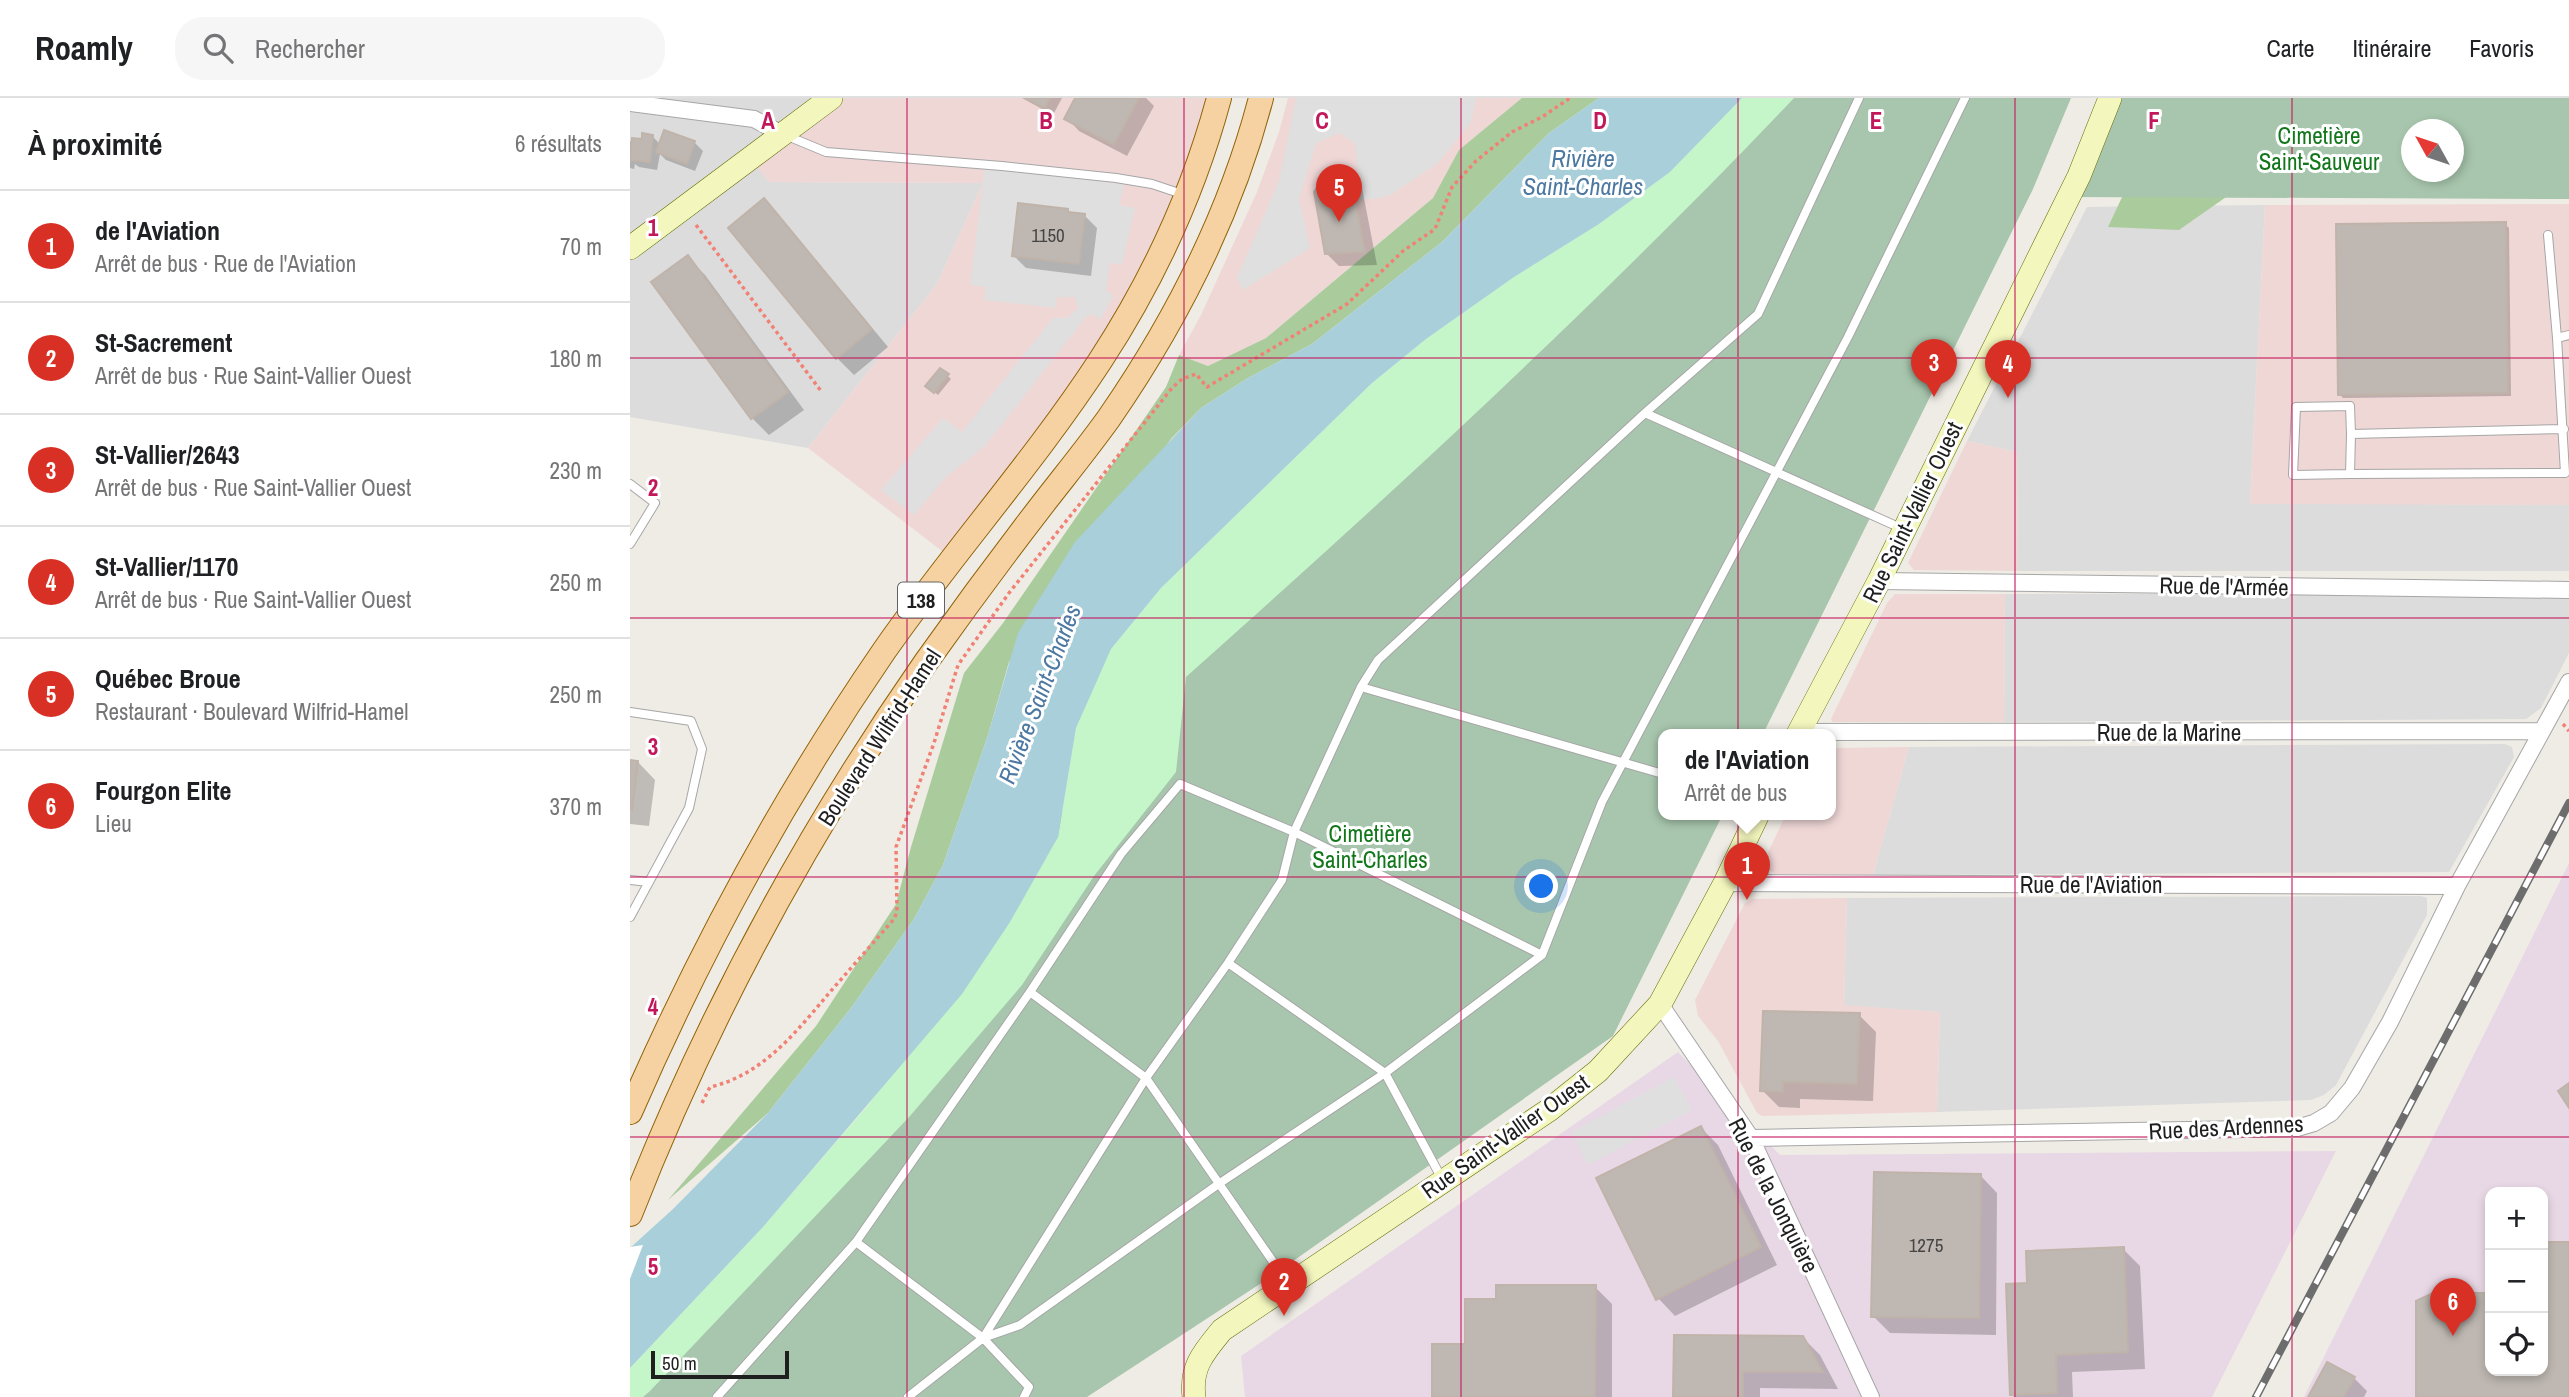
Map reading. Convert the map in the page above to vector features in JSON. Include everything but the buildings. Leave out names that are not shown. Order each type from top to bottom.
[{"type":"main road","name":"Boulevard Wilfrid-Hamel","points":[[630,1111],[699,966],[799,784],[884,651],[1100,361],[1158,259],[1188,196],[1219,98]]},
{"type":"main road","name":"Boulevard Wilfrid-Hamel","points":[[630,1214],[678,1097],[813,836],[925,664],[979,588],[1106,422],[1185,295],[1236,180],[1261,98]]},
{"type":"street","points":[[630,248],[831,98]]},
{"type":"street","name":"Rue Saint-Vallier Ouest","points":[[1800,729],[1905,530],[2079,176],[2110,98]]},
{"type":"street","points":[[630,103],[754,119],[782,134]]},
{"type":"street","name":"Rue de l'Armée","points":[[1879,581],[2569,590]]},
{"type":"street","name":"Rue des Ardennes","points":[[1751,1138],[2297,1128],[2314,1123],[2331,1113],[2358,1078],[2390,1022],[2457,886],[2569,682]]},
{"type":"street","name":"Rue de la Marine","points":[[1836,733],[2540,732]]},
{"type":"street","name":"Rue Saint-Vallier Ouest","points":[[1194,1397],[1193,1387],[1200,1357],[1222,1330],[1549,1110],[1598,1071],[1660,1004],[1725,883],[1755,820]]},
{"type":"street","name":"Rue de l'Aviation","points":[[1725,883],[2457,886]]},
{"type":"street","name":"Rue de la Jonquière","points":[[1660,1004],[1751,1138],[1871,1397]]},
{"type":"lane","points":[[983,1338],[1146,1078],[1283,880],[1294,832],[1361,687],[1378,660],[1645,413],[1758,314],[1859,98]]},
{"type":"lane","points":[[908,1397],[983,1338],[1020,1325],[1220,1183],[1385,1073],[1542,955],[1602,802],[1848,337],[1965,98]]},
{"type":"lane","points":[[782,134],[826,152],[1116,178],[1152,184],[1188,196]]},
{"type":"lane","points":[[2350,474],[2350,406],[2296,407],[2293,475],[2565,473],[2564,429],[2548,234]]},
{"type":"lane","points":[[2557,338],[2569,335]]},
{"type":"lane","points":[[1645,413],[1905,530]]},
{"type":"lane","points":[[2351,434],[2564,429]]},
{"type":"lane","points":[[630,484],[656,503],[630,544]]},
{"type":"lane","points":[[1361,687],[1658,773]]},
{"type":"lane","points":[[630,712],[691,721],[702,749],[690,808],[630,917]]},
{"type":"lane","points":[[717,1397],[856,1242],[1030,992],[1121,854],[1180,784],[1294,832],[1542,955]]},
{"type":"lane","points":[[630,880],[649,882]]},
{"type":"lane","points":[[1228,963],[1385,1073],[1443,1180]]},
{"type":"lane","points":[[1030,992],[1146,1078],[1288,1285]]},
{"type":"lane","points":[[856,1242],[983,1338],[1029,1387],[1024,1397]]},
{"type":"path","points":[[710,1087],[722,1084],[753,1068],[783,1046],[894,919],[897,912],[894,866],[896,848],[934,743],[958,664],[1009,593],[1172,387],[1182,379],[1196,374],[1207,387],[1347,304],[1403,251],[1435,229],[1452,187],[1476,161],[1512,132],[1542,117],[1570,98]]},
{"type":"path","points":[[684,209],[821,391]]},
{"type":"shaded area","points":[[630,98],[831,98],[769,182],[983,183],[937,284],[808,448],[630,417]]},
{"type":"shaded area","points":[[831,98],[1219,98],[1158,259],[951,558],[808,448],[937,284],[983,183],[769,182],[750,159]]},
{"type":"shaded area","points":[[1288,98],[1546,98],[1433,198],[1266,338],[1208,366],[1179,355],[1201,315],[1257,192],[1279,132]]},
{"type":"shaded area","points":[[1296,98],[1476,98],[1471,122],[1438,163],[1392,194],[1381,198],[1361,200],[1355,144],[1340,133],[1316,143],[1299,199],[1310,248],[1243,290],[1237,278],[1279,181]]},
{"type":"shaded area","points":[[986,159],[1124,185],[1119,205],[1135,208],[1122,264],[1110,263],[1106,290],[1113,296],[1100,320],[1093,314],[1086,317],[985,446],[946,477],[914,515],[881,490],[943,418],[962,432],[1053,318],[1067,318],[1078,308],[1075,297],[1057,297],[1055,308],[984,300],[986,287],[970,285]]},
{"type":"shaded area","points":[[2569,204],[2569,505],[2250,504],[2265,205]]},
{"type":"shaded area","points":[[2265,205],[2250,503],[2569,505],[2569,571],[2018,571],[2017,452],[1967,441],[2087,207]]},
{"type":"shaded area","points":[[1967,441],[2017,452],[2018,571],[1914,570],[1908,563]]},
{"type":"shaded area","points":[[2569,593],[2569,653],[2541,708],[2526,719],[2004,722],[2005,594]]},
{"type":"shaded area","points":[[1895,594],[2005,594],[2004,722],[1832,722],[1831,719],[1887,603]]},
{"type":"shaded area","points":[[2505,744],[2512,747],[2514,757],[2449,872],[1873,875],[1909,747]]},
{"type":"shaded area","points":[[1909,747],[1873,875],[1775,874],[1764,861],[1783,820],[1836,820],[1836,748]]},
{"type":"shaded area","points":[[2569,863],[2569,1397],[2304,1397]]},
{"type":"shaded area","points":[[1847,898],[2427,898],[2427,915],[2336,1085],[2324,1095],[2311,1100],[1937,1112],[1940,1012],[1844,1006]]},
{"type":"shaded area","points":[[1847,898],[1844,1005],[1940,1012],[1937,1112],[1762,1116],[1757,1113],[1718,1041],[1698,1016],[1695,1000],[1745,903],[1752,899]]},
{"type":"shaded area","points":[[1678,1052],[1780,1155],[2336,1151],[2212,1397],[1245,1397],[1241,1356]]},
{"type":"shaded area","points":[[1674,1077],[1692,1110],[1588,1165],[1571,1132]]},
{"type":"green space","points":[[1522,98],[1599,98],[1549,133],[1442,242],[1312,344],[1248,378],[1201,408],[1171,439],[1009,662],[988,735],[943,865],[914,919],[851,1008],[768,1113],[668,1200],[816,1026],[896,904],[964,673],[1003,623],[1166,387],[1179,355],[1208,366],[1266,338],[1433,198],[1459,150]]},
{"type":"green space","points":[[1742,98],[1794,98],[1647,248],[1496,394],[1186,677],[1176,772],[1094,876],[1022,985],[910,1116],[650,1391],[643,1397],[630,1397],[630,1368],[763,1227],[869,1104],[1058,837],[1076,728],[1111,649],[1161,588],[1372,383],[1426,339],[1514,277],[1599,224],[1670,172]]},
{"type":"green space","name":"Cimetière Saint-Charles","points":[[1756,98],[2071,98],[2033,189],[1765,729],[1658,729],[1658,820],[1720,820],[1613,1036],[1269,1278],[1087,1397],[630,1397],[1002,958],[1087,751]]},
{"type":"green space","name":"Cimetière Saint-Sauveur","points":[[2110,98],[2569,98],[2569,199],[2069,197]]},
{"type":"green space","points":[[2139,161],[2229,195],[2179,230],[2108,227]]},
{"type":"water","name":"Rivière Saint-Charles","points":[[1599,98],[1742,98],[1670,172],[1599,224],[1514,277],[1426,339],[1372,383],[1161,588],[1111,649],[1076,728],[1058,837],[1010,922],[962,994],[763,1227],[630,1368],[630,1248],[673,1209],[768,1113],[851,1008],[914,919],[943,865],[988,735],[1018,633],[1075,542],[1201,408],[1248,378],[1312,344],[1442,242],[1549,133]]},
{"type":"pier","points":[[643,1245],[630,1279],[630,1247]]},
{"type":"railway","points":[[2256,1397],[2569,803]]},
{"type":"place","name":"Québec Broue","points":[[1339,222]]},
{"type":"place","name":"St-Vallier/2643","points":[[1934,397]]},
{"type":"place","name":"St-Vallier/1170","points":[[2008,398]]},
{"type":"place","name":"de l'Aviation","points":[[1747,900]]},
{"type":"place","name":"St-Sacrement","points":[[1284,1316]]},
{"type":"place","name":"Fourgon Elite","points":[[2453,1336]]}]
